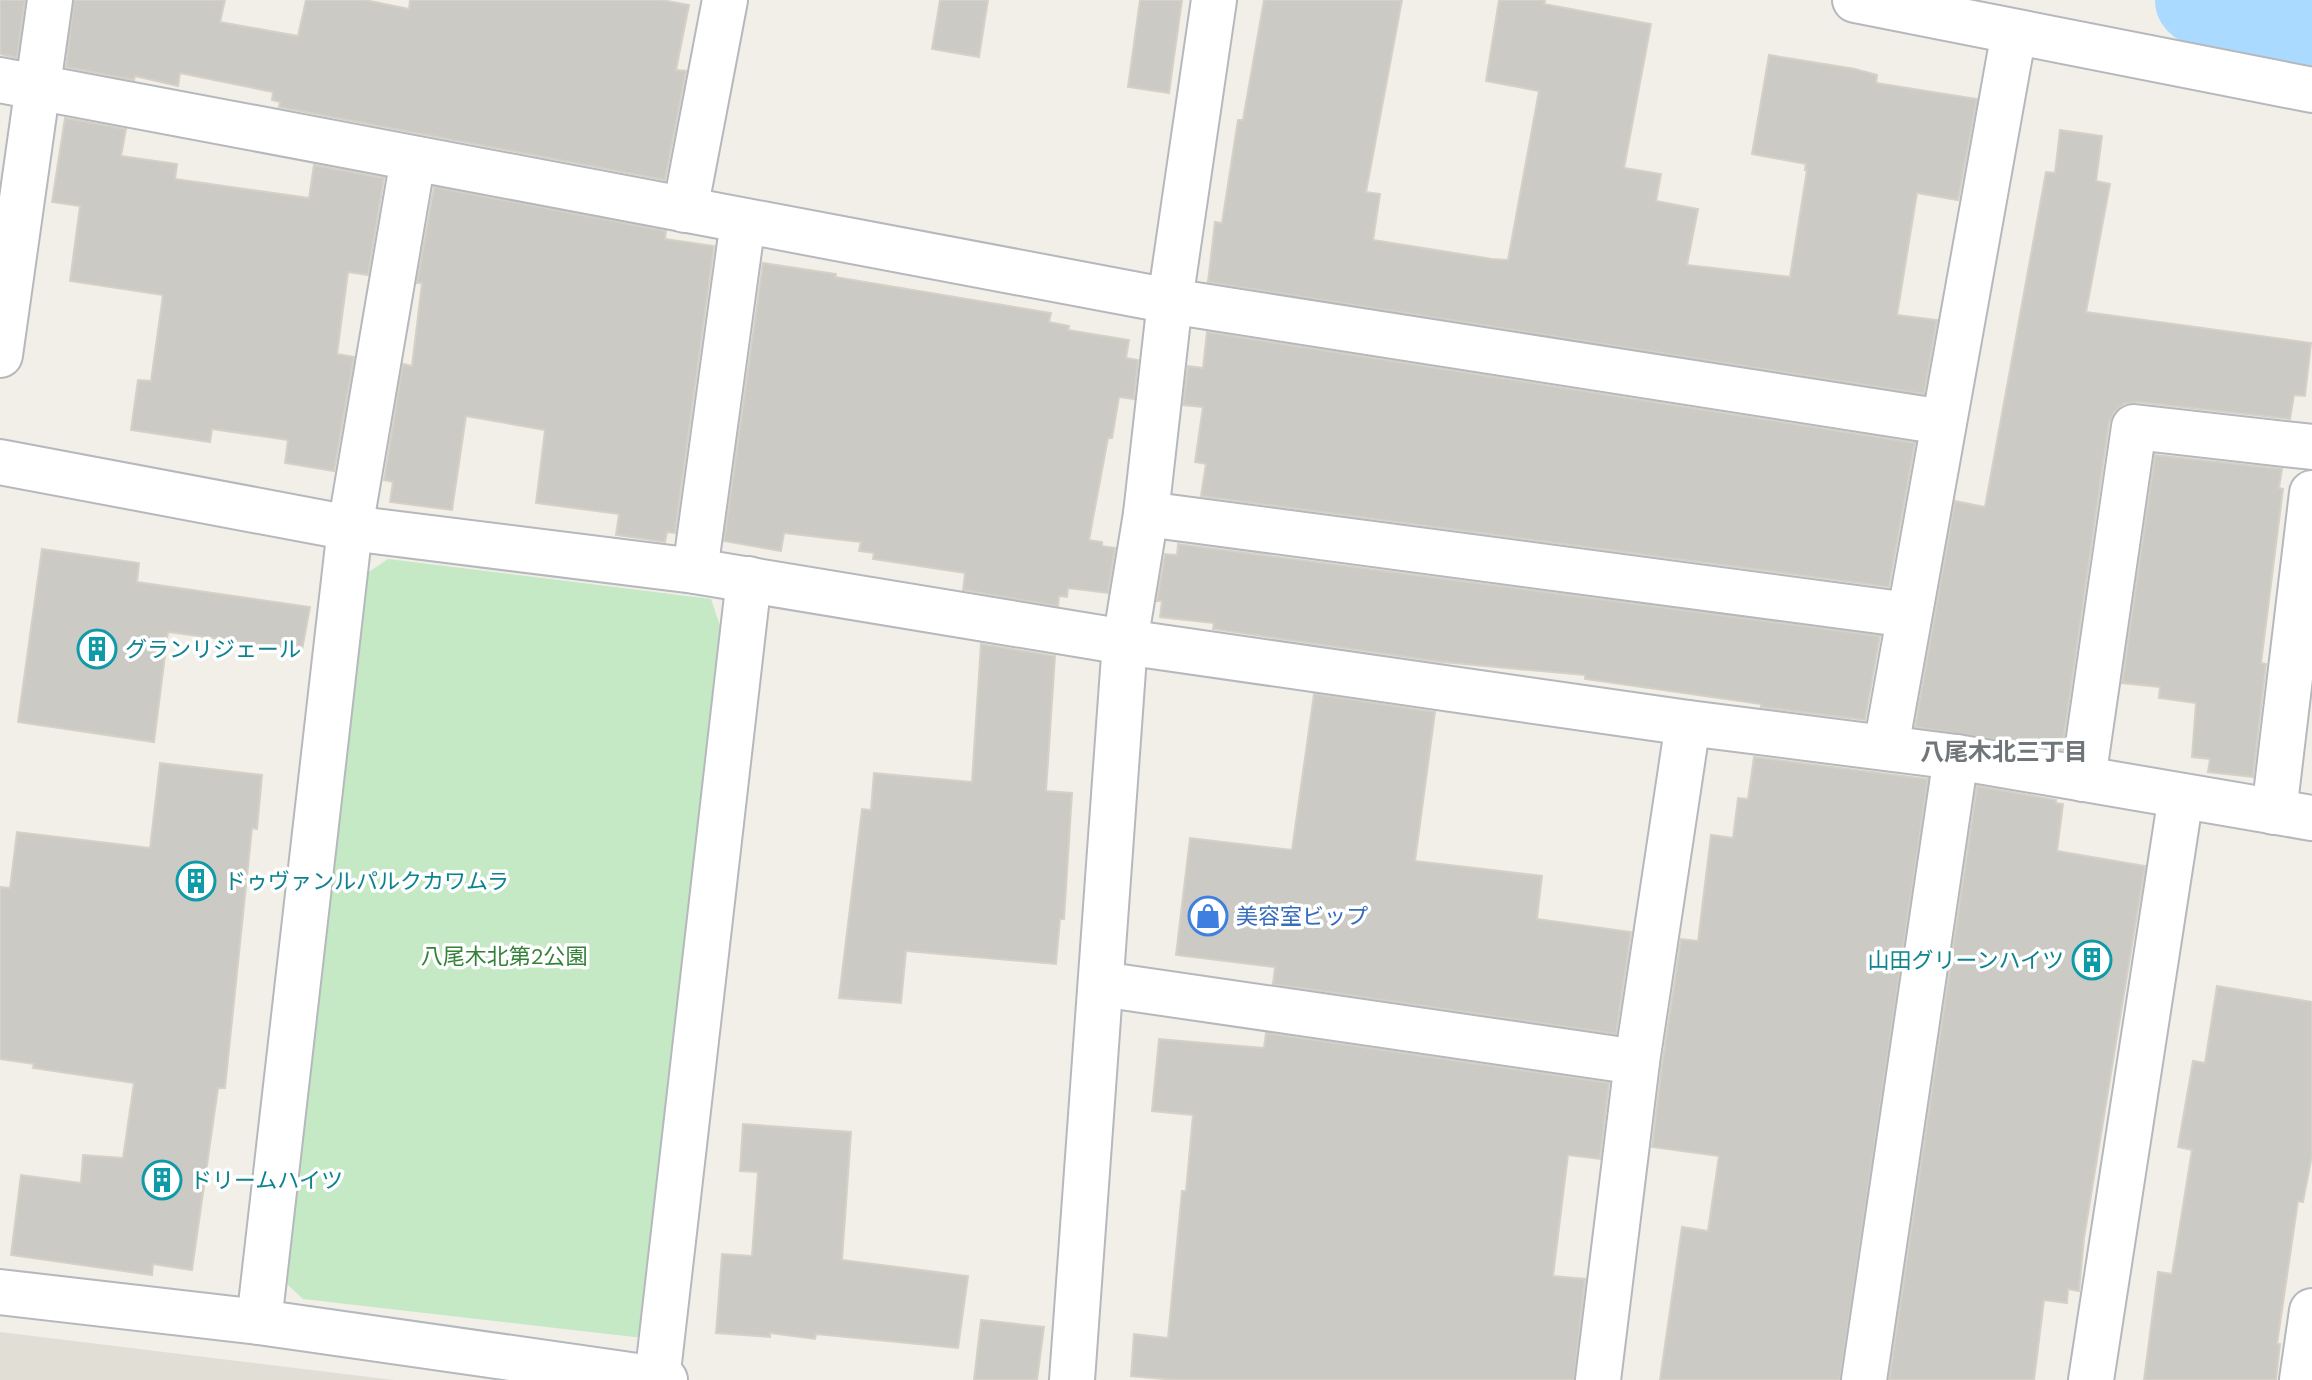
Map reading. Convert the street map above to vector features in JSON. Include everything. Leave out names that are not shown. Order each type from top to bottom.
[{"type":"street","points":[[0,355],[19,84],[50,0]]},
{"type":"street","points":[[685,210],[725,0]]},
{"type":"street","points":[[1072,1380],[1125,642],[1146,514],[1170,301],[1214,0]]},
{"type":"street","points":[[1855,0],[2312,90]]},
{"type":"street","points":[[1886,747],[2014,32]]},
{"type":"street","points":[[19,84],[1170,301],[1943,422]]},
{"type":"street","points":[[259,1322],[350,528],[413,159]]},
{"type":"street","points":[[695,571],[743,221]]},
{"type":"street","points":[[2083,779],[2134,427],[2312,447]]},
{"type":"street","points":[[0,462],[350,528],[695,571],[1125,642],[1688,723],[1956,757],[2293,815],[2312,493]]},
{"type":"street","points":[[1146,514],[1909,615]]},
{"type":"street","points":[[657,1380],[749,579]]},
{"type":"street","points":[[1598,1380],[1637,1062],[1688,723]]},
{"type":"street","points":[[1864,1380],[1956,757]]},
{"type":"street","points":[[2091,1380],[2181,796]]},
{"type":"street","points":[[1101,984],[1637,1062]]},
{"type":"street","points":[[0,1292],[259,1322],[665,1380]]},
{"type":"street","points":[[2302,1380],[2312,1311]]},
{"type":"shaded area","points":[[0,1332],[394,1380],[0,1380]]},
{"type":"green space","name":"八尾木北第2公園","points":[[388,559],[711,599],[721,629],[643,1338],[303,1299],[287,1284],[366,574]]},
{"type":"building","points":[[0,0],[25,0],[17,58],[0,54]]},
{"type":"building","points":[[74,0],[225,0],[220,22],[298,36],[306,0],[365,0],[409,9],[410,0],[662,0],[689,5],[676,70],[686,71],[665,180],[279,107],[280,102],[272,100],[273,92],[180,73],[178,86],[135,76],[134,80],[66,67]]},
{"type":"building","points":[[940,0],[988,0],[979,57],[932,49]]},
{"type":"building","points":[[1140,0],[1182,0],[1169,93],[1128,87]]},
{"type":"building","points":[[1264,0],[1402,0],[1366,192],[1380,194],[1373,240],[1492,259],[1508,260],[1539,91],[1486,81],[1499,0],[1545,0],[1544,4],[1651,24],[1624,168],[1661,174],[1656,201],[1698,209],[1687,265],[1790,277],[1807,170],[1806,164],[1752,154],[1769,55],[1855,69],[1877,75],[1876,83],[1977,99],[1958,200],[1917,193],[1897,315],[1937,320],[1924,394],[1208,282],[1215,222],[1222,223],[1238,120],[1243,120]]},
{"type":"building","points":[[65,118],[126,129],[121,156],[177,164],[175,179],[309,198],[314,165],[384,178],[368,275],[348,272],[337,354],[354,357],[334,471],[285,463],[288,440],[212,429],[210,442],[131,430],[138,380],[151,381],[163,295],[70,281],[80,206],[52,202]]},
{"type":"building","points":[[2060,130],[2102,136],[2096,181],[2110,184],[2086,312],[2311,343],[2305,396],[2294,395],[2290,419],[2137,402],[2124,404],[2114,412],[2109,423],[2062,750],[1915,727],[1955,501],[1985,507],[2046,172],[2055,173]]},
{"type":"building","points":[[434,187],[666,231],[665,239],[714,246],[675,533],[667,532],[665,542],[616,535],[619,514],[536,503],[545,430],[466,416],[452,510],[390,502],[393,482],[384,480],[403,364],[412,366],[422,283],[417,283]]},
{"type":"building","points":[[763,263],[1051,313],[1049,322],[1069,326],[1068,330],[1129,340],[1126,358],[1138,360],[1134,399],[1119,397],[1089,540],[1115,548],[1108,593],[1068,588],[1067,597],[1059,596],[1058,606],[963,590],[965,573],[873,559],[874,553],[859,551],[861,542],[784,533],[781,551],[724,541]]},
{"type":"building","points":[[1207,332],[1915,443],[1889,587],[1201,496],[1206,464],[1195,462],[1203,407],[1183,405],[1188,366],[1203,368]]},
{"type":"building","points":[[2155,455],[2282,469],[2279,488],[2283,489],[2261,663],[2266,664],[2253,777],[2208,772],[2210,759],[2192,757],[2196,703],[2159,698],[2160,687],[2122,683]]},
{"type":"building","points":[[1178,544],[1880,636],[1865,720],[1585,679],[1585,675],[1442,662],[1213,629],[1214,623],[1160,617],[1162,601],[1157,601],[1165,554],[1177,555]]},
{"type":"building","name":"グランリジェール","points":[[42,549],[139,563],[137,582],[310,607],[302,650],[168,632],[154,742],[18,722]]},
{"type":"building","points":[[981,644],[1055,656],[1046,791],[1072,793],[1064,919],[1060,919],[1056,964],[906,951],[901,1003],[839,998],[862,809],[871,810],[874,773],[972,782]]},
{"type":"building","points":[[1314,694],[1435,712],[1415,861],[1542,876],[1537,919],[1631,932],[1616,1034],[1273,984],[1275,967],[1176,955],[1190,838],[1292,850]]},
{"type":"building","points":[[1754,757],[1928,779],[1840,1380],[1660,1380],[1682,1227],[1708,1231],[1719,1156],[1652,1147],[1681,939],[1698,941],[1711,835],[1733,838],[1738,798],[1748,799]]},
{"type":"building","points":[[160,763],[262,775],[257,829],[252,828],[225,1088],[218,1088],[192,1270],[153,1264],[152,1275],[11,1255],[21,1175],[81,1183],[83,1155],[123,1158],[134,1083],[33,1068],[34,1064],[0,1059],[0,887],[10,888],[17,832],[150,848]]},
{"type":"building","points":[[1977,786],[2056,800],[2056,803],[2063,804],[2057,851],[2145,866],[2084,1238],[2079,1291],[2068,1289],[2067,1303],[2044,1300],[2034,1380],[1889,1380]]},
{"type":"building","points":[[2217,986],[2312,1002],[2312,1155],[2303,1202],[2298,1201],[2277,1344],[2280,1344],[2276,1380],[2144,1380],[2158,1272],[2172,1274],[2192,1150],[2178,1147],[2193,1061],[2205,1063]]},
{"type":"building","points":[[1266,1033],[1609,1083],[1600,1159],[1568,1155],[1553,1276],[1585,1279],[1574,1380],[1176,1380],[1131,1376],[1134,1334],[1168,1338],[1182,1191],[1186,1191],[1193,1115],[1152,1111],[1159,1039],[1264,1048]]},
{"type":"building","points":[[743,1124],[851,1132],[842,1260],[968,1276],[958,1348],[816,1334],[815,1339],[770,1333],[770,1337],[716,1333],[722,1254],[752,1256],[758,1172],[740,1171]]},
{"type":"building","points":[[981,1320],[1044,1327],[1037,1380],[974,1380]]},
{"type":"waterway","points":[[2200,0],[2312,25]]},
{"type":"place","name":"グランリジェール","points":[[97,649]]},
{"type":"place","name":"ドゥヴァンルパルクカワムラ","points":[[196,881]]},
{"type":"place","name":"美容室ビップ","points":[[1208,916]]},
{"type":"place","name":"山田グリーンハイツ","points":[[2092,960]]},
{"type":"place","name":"ドリームハイツ","points":[[162,1180]]},
{"type":"district","name":"八尾木北三丁目","points":[[2004,752]]}]
